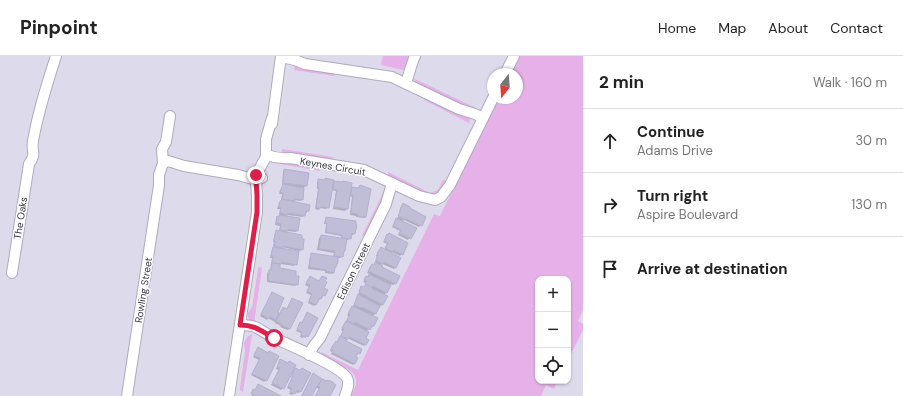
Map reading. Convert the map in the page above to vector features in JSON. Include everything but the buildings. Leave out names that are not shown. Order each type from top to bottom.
[{"type":"street","name":"The Oaks","points":[[12,273],[29,164],[26,158],[27,153],[31,148],[36,123],[56,56]]},
{"type":"street","points":[[508,68],[514,56]]},
{"type":"street","points":[[229,396],[257,209],[258,178],[265,160],[271,155],[266,139],[272,118],[281,59],[294,64],[305,64],[389,76],[403,81],[459,109],[472,118],[482,120]]},
{"type":"street","points":[[403,81],[409,74],[413,60]]},
{"type":"street","name":"Keynes Circuit","points":[[271,155],[280,159],[290,158],[364,170],[419,196],[429,203],[438,204],[447,197],[450,185],[490,104]]},
{"type":"street","name":"Rowling Street","points":[[127,396],[159,185],[158,175],[166,163],[162,149],[166,142],[170,116]]},
{"type":"street","points":[[166,163],[258,178]]},
{"type":"street","name":"Edison Street","points":[[311,356],[318,349],[320,338],[395,184]]},
{"type":"street","points":[[239,328],[264,333],[335,367],[348,379],[347,396]]},
{"type":"shaded area","points":[[0,56],[583,56],[583,396],[0,396]]},
{"type":"shaded area","points":[[272,56],[275,56],[262,135],[261,132]]},
{"type":"shaded area","points":[[383,56],[411,56],[403,70],[381,65]]},
{"type":"shaded area","points":[[518,56],[583,56],[583,310],[578,321],[583,324],[583,330],[571,354],[571,276],[535,276],[535,384],[556,384],[554,389],[546,385],[541,396],[351,396],[356,384],[356,378],[353,373],[330,360],[321,352],[358,370],[434,214],[440,216],[495,104],[523,104],[523,68],[513,68]]},
{"type":"shaded area","points":[[295,66],[334,72],[334,76],[294,70]]},
{"type":"shaded area","points":[[285,75],[287,79],[278,137],[276,139],[276,131]]},
{"type":"shaded area","points":[[413,78],[476,108],[474,111],[469,109],[418,84]]},
{"type":"shaded area","points":[[425,98],[470,119],[469,123],[424,100]]},
{"type":"shaded area","points":[[282,149],[333,157],[332,160],[282,152]]},
{"type":"shaded area","points":[[281,161],[319,167],[320,171],[280,164]]},
{"type":"shaded area","points":[[388,172],[430,193],[438,190],[443,180],[446,182],[437,195],[428,195],[388,176]]},
{"type":"shaded area","points":[[385,189],[385,196],[366,235],[362,236]]},
{"type":"shaded area","points":[[253,192],[223,396],[220,396],[251,196]]},
{"type":"shaded area","points":[[264,212],[266,217],[252,307],[249,311]]},
{"type":"shaded area","points":[[258,267],[262,268],[254,323],[250,321],[248,315],[252,307]]},
{"type":"shaded area","points":[[252,334],[243,392],[239,389],[245,351],[244,343],[247,337]]},
{"type":"shaded area","points":[[243,345],[245,351],[239,395],[236,396]]},
{"type":"route","points":[[256,175],[257,212],[240,325],[254,327],[274,338]]}]
